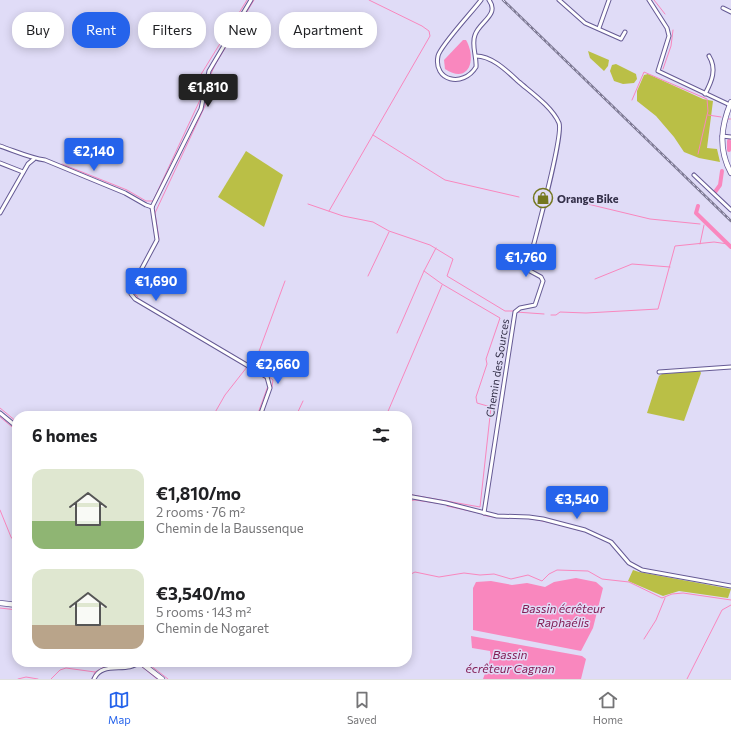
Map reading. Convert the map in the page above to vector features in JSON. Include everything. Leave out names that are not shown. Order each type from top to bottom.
[{"type":"street","points":[[251,0],[209,71],[198,114],[152,206],[157,240],[133,285],[131,294],[135,299],[267,377],[270,384],[262,411]]},
{"type":"street","points":[[480,1],[439,53],[438,67],[445,76],[450,79],[463,79],[472,73],[476,67],[474,35],[492,13],[492,4],[488,0]]},
{"type":"street","points":[[559,0],[585,22],[621,39],[625,32]]},
{"type":"street","points":[[599,28],[609,0]]},
{"type":"street","points":[[649,0],[667,28],[669,36],[658,71],[705,94],[730,103],[723,123],[722,136],[723,154],[731,173]]},
{"type":"street","points":[[723,8],[731,12]]},
{"type":"street","name":"Chemin des Sources","points":[[476,56],[486,57],[509,73],[544,103],[557,120],[560,127],[554,163],[528,266],[530,271],[541,277],[543,281],[535,305],[520,308],[515,312],[484,512]]},
{"type":"street","points":[[705,94],[714,72],[714,64],[709,56]]},
{"type":"street","points":[[722,136],[731,137]]},
{"type":"street","points":[[0,146],[28,155],[34,159],[45,160],[125,193],[146,205],[152,206]]},
{"type":"street","points":[[0,213],[28,164],[34,159]]},
{"type":"street","points":[[0,163],[23,172]]},
{"type":"street","points":[[694,175],[731,210]]},
{"type":"street","points":[[659,372],[731,367]]},
{"type":"street","points":[[0,413],[12,423]]},
{"type":"street","points":[[412,497],[497,516],[529,517],[564,524],[606,539],[618,549],[629,563],[642,570],[666,572],[731,586]]},
{"type":"street","points":[[0,603],[12,604]]},
{"type":"street","points":[[94,679],[108,668],[126,669],[133,667]]},
{"type":"street","points":[[147,667],[162,679]]},
{"type":"shaded area","points":[[588,51],[609,60],[608,66],[604,71],[590,58]]},
{"type":"shaded area","points":[[616,64],[636,74],[637,79],[634,83],[623,84],[614,81],[610,71],[612,65]]},
{"type":"shaded area","points":[[648,74],[703,99],[713,101],[707,148],[717,149],[720,162],[699,158],[684,152],[674,137],[656,116],[637,101],[637,91],[644,75]]},
{"type":"shaded area","points":[[246,151],[283,175],[264,227],[218,197]]},
{"type":"shaded area","points":[[700,371],[701,373],[684,421],[647,413],[659,376],[662,374]]},
{"type":"shaded area","points":[[633,570],[731,589],[728,598],[679,591],[663,596],[628,581]]},
{"type":"water","points":[[463,40],[466,40],[469,47],[471,62],[469,68],[465,72],[460,74],[453,73],[445,69],[444,60]]},
{"type":"water","name":"Bassin écrêteur Raphaélis","points":[[576,578],[596,582],[603,588],[593,628],[581,651],[473,630],[473,588],[476,582],[491,581],[512,585],[527,583],[545,587],[554,582]]},
{"type":"water","name":"Bassin écrêteur Cagnan","points":[[471,636],[582,656],[586,659],[581,679],[483,679],[491,657],[490,651],[472,648]]},
{"type":"waterway","points":[[200,76],[247,0]]},
{"type":"waterway","points":[[159,239],[155,213],[205,106],[210,76],[215,65],[254,0]]},
{"type":"waterway","points":[[329,211],[430,36],[429,31],[422,26],[369,0]]},
{"type":"waterway","points":[[654,0],[665,14]]},
{"type":"waterway","points":[[663,69],[671,46],[673,30]]},
{"type":"waterway","points":[[632,100],[644,72],[707,99],[708,111],[698,154]]},
{"type":"waterway","points":[[62,164],[127,190],[146,201],[153,201],[200,100]]},
{"type":"waterway","points":[[708,115],[721,117]]},
{"type":"waterway","points":[[373,135],[445,180],[519,197]]},
{"type":"waterway","points":[[729,141],[729,150]]},
{"type":"waterway","points":[[715,192],[720,185],[722,171]]},
{"type":"waterway","points":[[571,200],[650,219],[700,224]]},
{"type":"waterway","points":[[308,204],[343,216],[373,222],[389,231],[430,245],[453,259],[447,276],[505,311],[513,311]]},
{"type":"waterway","points":[[698,206],[696,213],[731,247]]},
{"type":"waterway","points":[[700,244],[704,225]]},
{"type":"waterway","points":[[368,276],[389,232]]},
{"type":"waterway","points":[[138,297],[134,293],[134,287],[157,242]]},
{"type":"waterway","points":[[551,315],[556,315],[560,312],[586,313],[658,309],[675,246],[714,242],[728,244]]},
{"type":"waterway","points":[[397,333],[424,271],[436,248]]},
{"type":"waterway","points":[[595,279],[632,264],[670,267]]},
{"type":"waterway","points":[[412,495],[480,507],[491,407],[477,403],[476,397],[487,364],[486,359],[500,318],[442,284],[424,271]]},
{"type":"waterway","points":[[264,373],[254,365],[285,281]]},
{"type":"waterway","points":[[388,411],[442,285]]},
{"type":"waterway","points":[[516,312],[544,314]]},
{"type":"waterway","points":[[216,411],[225,395],[247,367]]},
{"type":"waterway","points":[[251,369],[266,379]]},
{"type":"waterway","points":[[268,376],[273,380],[272,387]]},
{"type":"waterway","points":[[259,411],[268,386]]},
{"type":"waterway","points":[[298,411],[303,401]]},
{"type":"waterway","points":[[0,408],[12,418]]},
{"type":"waterway","points":[[0,417],[12,427]]},
{"type":"waterway","points":[[412,500],[443,504]]},
{"type":"waterway","points":[[447,506],[479,513]]},
{"type":"waterway","points":[[0,510],[12,538]]},
{"type":"waterway","points":[[483,515],[531,519],[582,531]]},
{"type":"waterway","points":[[412,574],[415,572],[439,577],[464,573],[480,575],[494,574],[511,579],[528,575],[542,581],[549,574],[557,570],[588,571],[602,579],[629,582],[662,598],[672,594],[683,593],[731,600]]},
{"type":"waterway","points":[[644,639],[656,620],[665,598]]},
{"type":"waterway","points":[[687,679],[722,610],[731,605]]},
{"type":"waterway","points":[[0,608],[12,609]]},
{"type":"waterway","points":[[51,679],[60,670],[66,668],[95,672],[104,667]]},
{"type":"waterway","points":[[142,667],[157,679]]},
{"type":"waterway","points":[[152,667],[168,679]]},
{"type":"waterway","points":[[92,679],[95,672]]},
{"type":"waterway","points":[[18,679],[26,677],[38,679]]},
{"type":"railway","points":[[503,0],[731,221]]},
{"type":"place","name":"Orange Bike","points":[[543,198]]}]
